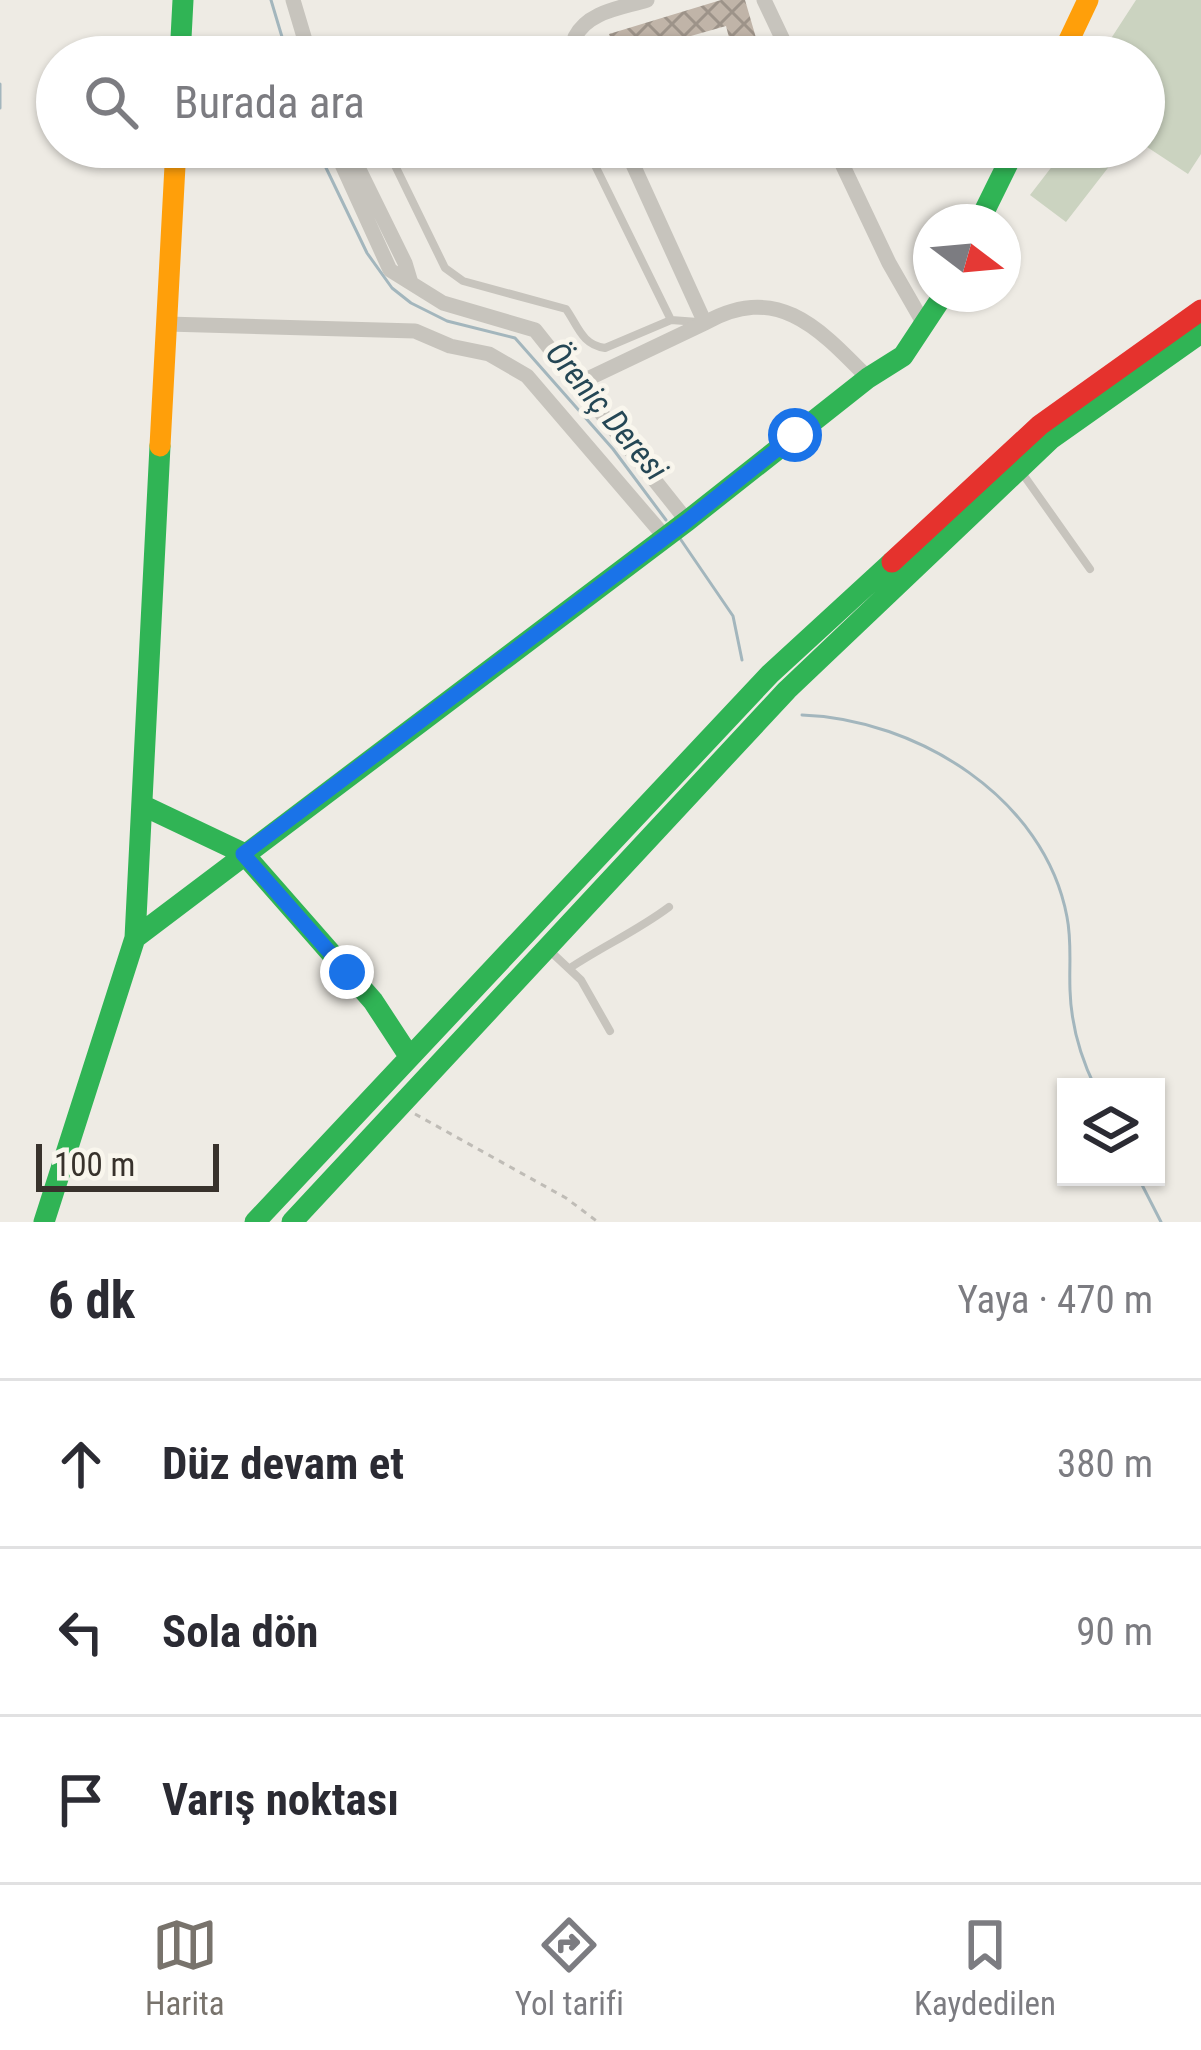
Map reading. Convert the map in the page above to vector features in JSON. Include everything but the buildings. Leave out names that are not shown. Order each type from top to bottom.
[{"type":"street","points":[[181,36],[183,0]]},
{"type":"street","points":[[293,0],[304,36]]},
{"type":"street","points":[[576,36],[591,18],[647,0]]},
{"type":"street","points":[[764,0],[781,36]]},
{"type":"street","points":[[1070,36],[1088,0]]},
{"type":"street","points":[[44,1222],[135,938],[175,168]]},
{"type":"street","points":[[343,168],[391,270],[454,308],[535,330],[687,521]]},
{"type":"street","points":[[358,168],[406,263],[411,283]]},
{"type":"street","points":[[635,168],[706,323]]},
{"type":"street","points":[[844,168],[924,324]]},
{"type":"street","points":[[988,204],[1006,168]]},
{"type":"street","points":[[579,383],[729,309],[776,307],[835,344],[868,378]]},
{"type":"street","points":[[255,1222],[770,674],[1040,425],[1201,310]]},
{"type":"street","points":[[135,938],[687,521],[868,378],[903,356],[932,312]]},
{"type":"street","points":[[167,324],[415,331],[451,346],[489,354],[536,383],[665,537]]},
{"type":"street","points":[[292,1222],[787,690],[1051,439],[1201,333]]},
{"type":"street","points":[[144,806],[243,854],[374,1001],[409,1056]]},
{"type":"lane","points":[[396,168],[446,268],[463,281],[566,309],[584,339],[595,347],[605,348],[671,320],[706,323]]},
{"type":"lane","points":[[596,168],[671,320]]},
{"type":"lane","points":[[1019,469],[1090,569]]},
{"type":"lane","points":[[570,968],[669,907]]},
{"type":"lane","points":[[545,947],[570,968],[610,1030]]},
{"type":"path","points":[[399,1104],[566,1198],[598,1222]]},
{"type":"green space","points":[[1136,0],[1201,0],[1201,154],[1188,174],[1165,159],[1165,36],[1113,36]]},
{"type":"green space","points":[[1051,168],[1108,168],[1066,222],[1030,195]]},
{"type":"waterway","name":"Öreniç Deresi","points":[[271,0],[282,36]]},
{"type":"waterway","points":[[0,84],[0,108]]},
{"type":"waterway","name":"Öreniç Deresi","points":[[326,168],[367,253],[392,288],[447,321],[515,338],[613,449],[666,520]]},
{"type":"waterway","name":"Öreniç Deresi","points":[[679,537],[733,616],[742,660]]},
{"type":"waterway","name":"Öreniç Deresi","points":[[802,715],[846,720],[931,749],[1004,802],[1032,836],[1054,874],[1067,917],[1072,1016],[1091,1078]]},
{"type":"waterway","name":"Öreniç Deresi","points":[[1143,1186],[1161,1222]]},
{"type":"traffic: fast","points":[[181,36],[183,0]]},
{"type":"traffic: fast","points":[[988,204],[1006,168]]},
{"type":"traffic: fast","points":[[135,938],[687,521],[868,378],[903,356],[932,312]]},
{"type":"traffic: fast","points":[[292,1222],[787,690],[1051,439],[1201,333]]},
{"type":"traffic: fast","points":[[44,1222],[135,938],[160,446]]},
{"type":"traffic: fast","points":[[255,1222],[770,674],[892,562]]},
{"type":"traffic: fast","points":[[144,806],[243,853],[373,1001],[409,1056]]},
{"type":"traffic: slow","points":[[1071,36],[1088,0]]},
{"type":"traffic: slow","points":[[160,446],[175,168]]},
{"type":"traffic: jam","points":[[892,562],[1040,425],[1201,310]]},
{"type":"route","points":[[347,972],[243,854],[795,435]]}]
